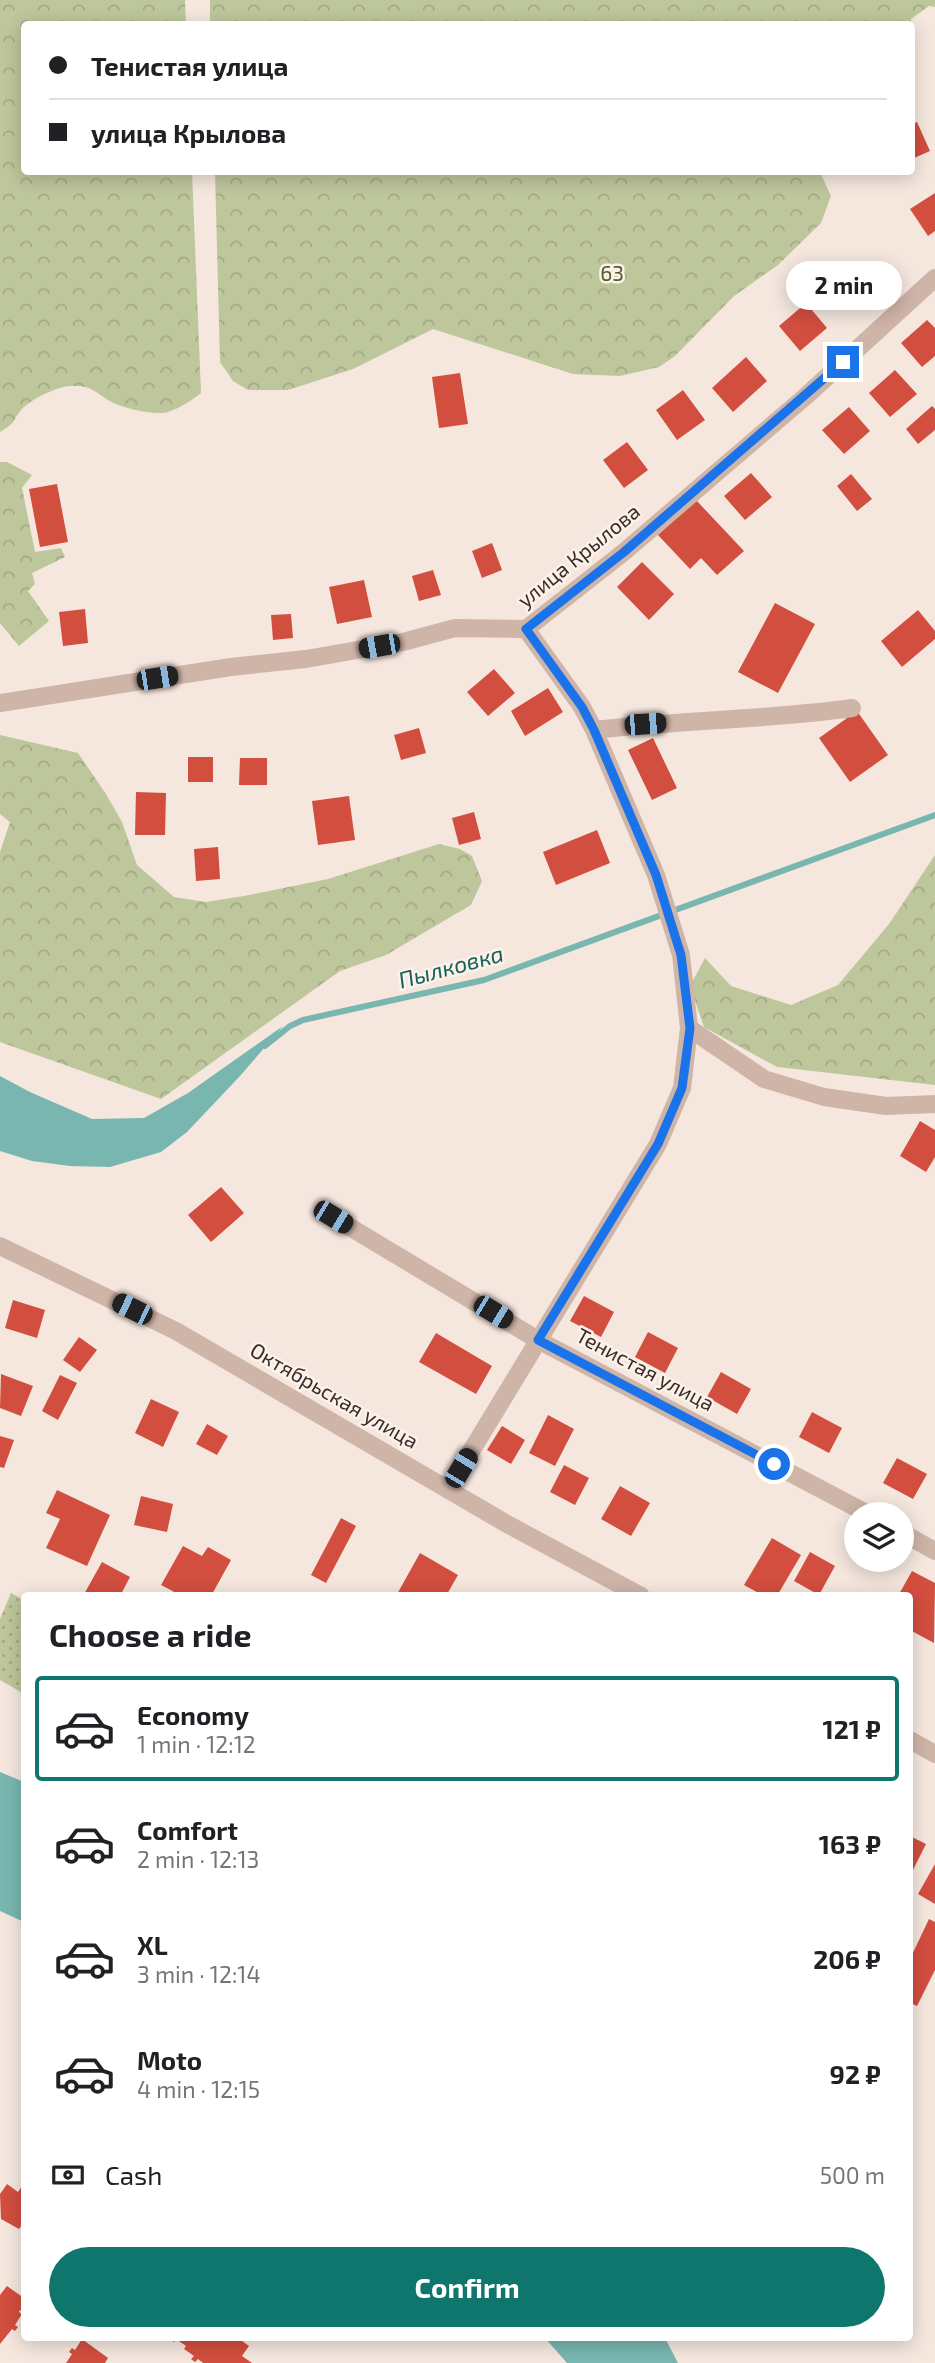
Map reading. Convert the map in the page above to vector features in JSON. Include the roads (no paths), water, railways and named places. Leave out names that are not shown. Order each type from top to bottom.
[{"type":"street","name":"улица Крылова","points":[[0,703],[230,667],[306,659],[403,642],[455,628],[526,629],[624,552],[806,396],[935,278]]},
{"type":"street","points":[[448,1489],[658,1144],[682,1088],[690,1028],[681,955],[656,875],[582,707],[526,629]]},
{"type":"street","points":[[594,730],[716,719],[793,717],[852,708]]},
{"type":"street","points":[[690,1028],[765,1079],[776,1083],[824,1097],[886,1106],[935,1104]]},
{"type":"street","name":"Тенистая улица","points":[[333,1217],[538,1340],[845,1502]]},
{"type":"street","name":"Октябрьская улица","points":[[0,1246],[176,1331],[507,1524],[634,1592]]},
{"type":"street","points":[[914,1539],[935,1551]]},
{"type":"street","points":[[913,1742],[935,1754]]},
{"type":"water","points":[[283,1026],[187,1132],[161,1152],[110,1167],[32,1161],[0,1151],[0,1076],[92,1119],[144,1118],[188,1093]]},
{"type":"water","points":[[0,1772],[21,1781],[21,1921],[0,1911]]},
{"type":"water","points":[[548,2341],[667,2341],[678,2363],[567,2363]]},
{"type":"waterway","name":"Пылковка","points":[[265,1046],[290,1026],[303,1020],[484,980],[935,815]]},
{"type":"park label","name":"63","points":[[612,274]]}]
